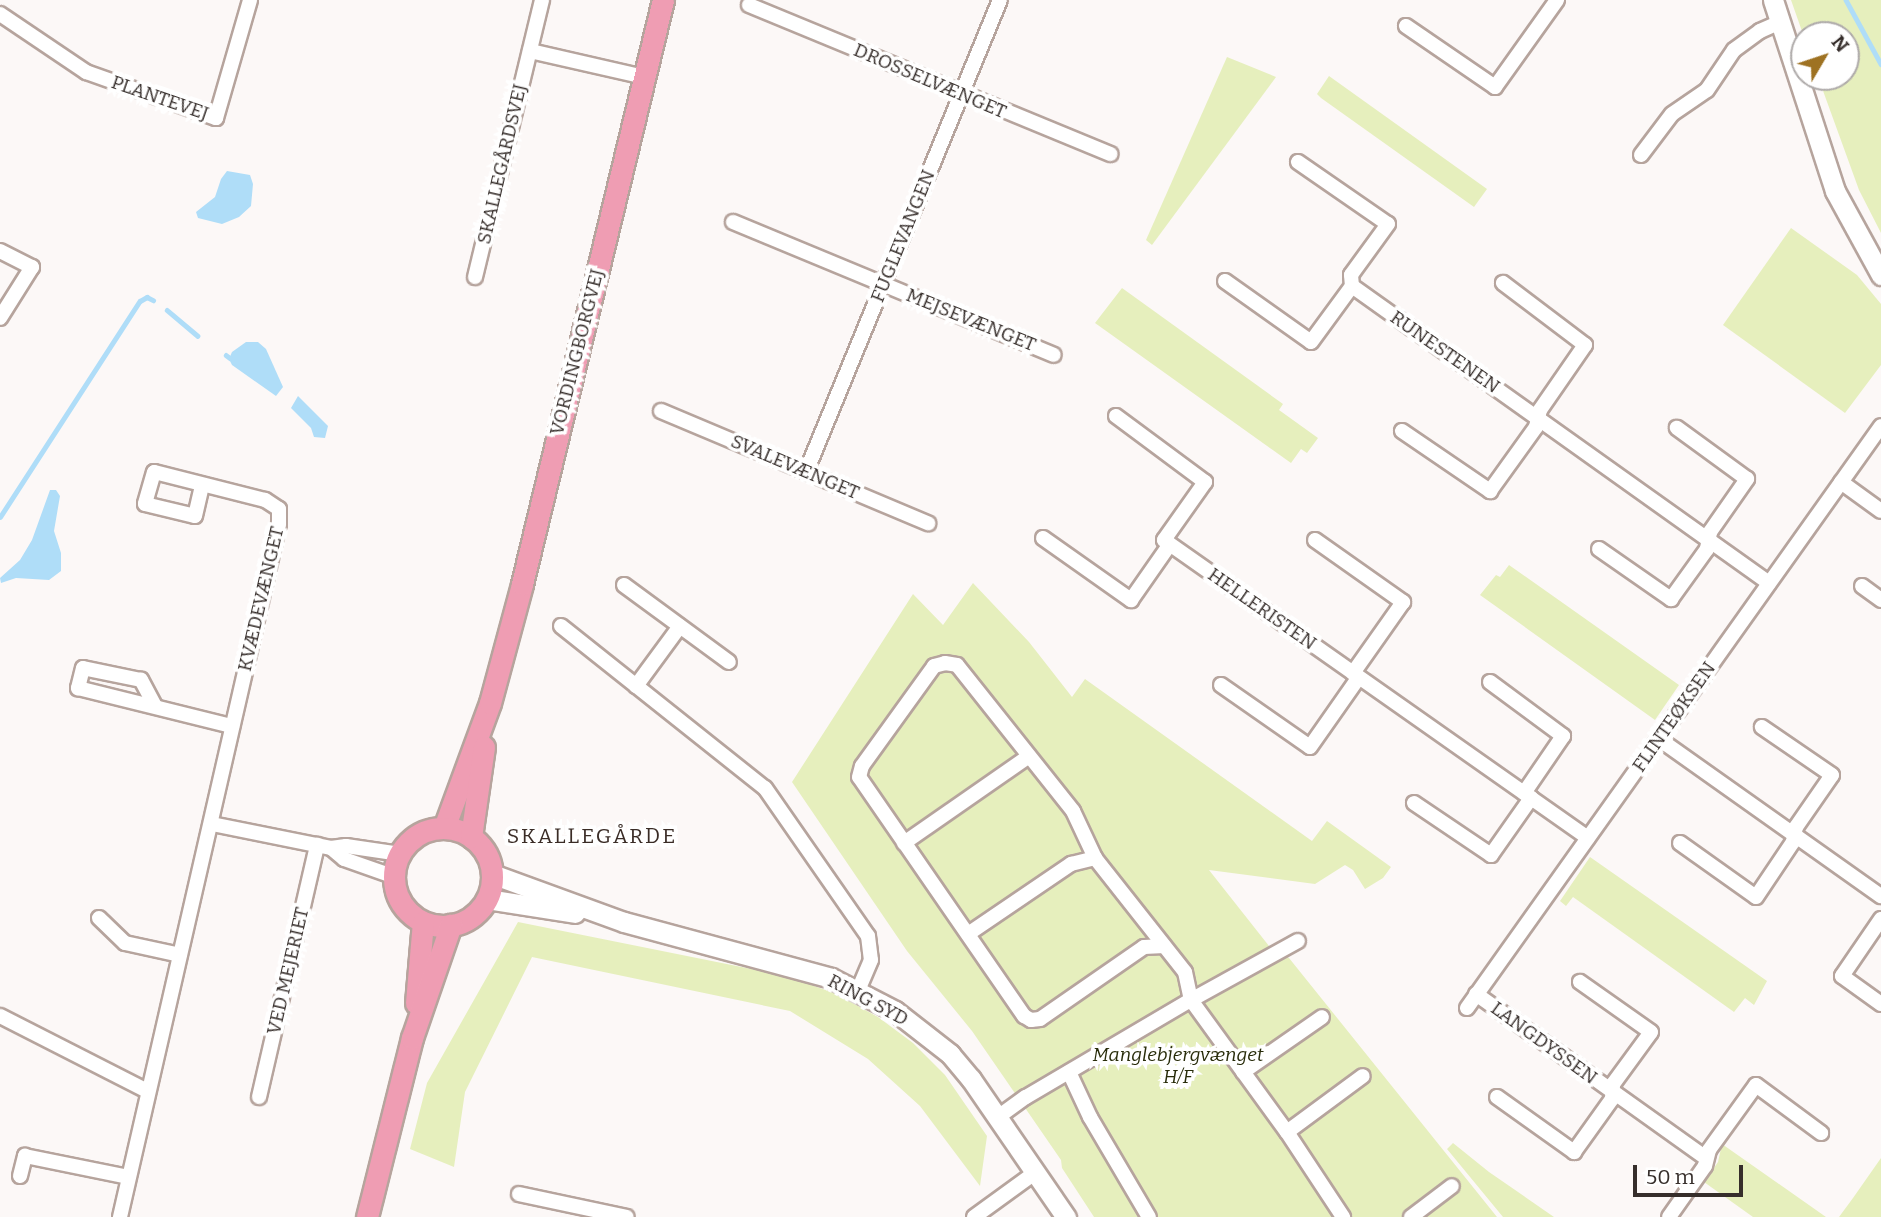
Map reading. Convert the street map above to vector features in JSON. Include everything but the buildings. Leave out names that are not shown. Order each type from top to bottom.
[{"type":"main road","name":"VORDINGBORGVEJ","points":[[444,828],[490,704],[522,584],[663,0]]},
{"type":"main road","points":[[1773,0],[1835,191],[1881,275]]},
{"type":"main road","name":"VORDINGBORGVEJ","points":[[471,837],[490,704]]},
{"type":"main road","points":[[444,828],[471,837],[483,849],[492,874],[487,899],[468,919],[451,925],[423,922],[410,913],[400,900],[394,877],[400,854],[419,835],[444,828]]},
{"type":"main road","name":"RING SYD","points":[[492,874],[624,922]]},
{"type":"main road","name":"RING SYD","points":[[487,899],[624,922],[800,968],[858,991],[904,1017],[950,1054],[998,1117],[1066,1217]]},
{"type":"main road","points":[[412,1038],[423,922]]},
{"type":"main road","points":[[367,1217],[412,1038],[451,925]]},
{"type":"street","name":"PLANTEVEJ","points":[[0,14],[86,72],[216,118],[250,0]]},
{"type":"street","name":"SKALLEGÅRDSVEJ","points":[[475,277],[542,0]]},
{"type":"street","name":"FUGLEVANGEN","points":[[806,471],[1000,0]]},
{"type":"street","points":[[1406,26],[1494,87],[1557,0]]},
{"type":"street","name":"DROSSELVÆNGET","points":[[750,5],[1111,154]]},
{"type":"street","points":[[1641,155],[1672,114],[1707,90],[1734,50],[1760,31],[1780,22]]},
{"type":"street","points":[[530,51],[644,76]]},
{"type":"street","points":[[1225,281],[1311,342],[1352,286],[1351,275],[1388,224],[1298,162]]},
{"type":"street","name":"MEJSEVÆNGET","points":[[733,222],[1054,355]]},
{"type":"street","points":[[0,251],[32,268],[0,318]]},
{"type":"street","points":[[1402,431],[1490,491],[1536,427],[1540,410],[1585,345],[1503,283]]},
{"type":"street","name":"RUNESTENEN","points":[[1352,286],[1769,583]]},
{"type":"street","name":"SVALEVÆNGET","points":[[661,411],[928,523]]},
{"type":"street","points":[[1043,538],[1131,600],[1170,544],[1164,540],[1205,482],[1115,416]]},
{"type":"street","name":"FLINTEØKSEN","points":[[1467,1008],[1881,426]]},
{"type":"street","points":[[1599,549],[1671,599],[1707,549],[1710,532],[1747,479],[1677,428]]},
{"type":"street","points":[[1841,482],[1881,510]]},
{"type":"street","name":"KVÆDEVÆNGET","points":[[120,1217],[279,524],[279,509],[265,500],[202,486]]},
{"type":"street","points":[[1221,685],[1310,747],[1403,602],[1315,540]]},
{"type":"street","name":"HELLERISTEN","points":[[1170,544],[1588,838]]},
{"type":"street","points":[[624,585],[729,662]]},
{"type":"street","points":[[1862,586],[1881,600]]},
{"type":"street","points":[[561,626],[765,788],[868,936],[871,960],[858,991]]},
{"type":"street","points":[[636,687],[680,626]]},
{"type":"street","points":[[1164,946],[1144,947],[1040,1019],[1031,1020],[1024,1016],[859,777],[862,766],[934,666],[945,663],[957,665],[1073,811],[1095,858],[1185,972],[1191,1000],[1287,1132],[1343,1217]]},
{"type":"street","points":[[155,706],[141,680],[83,667],[78,688],[232,726]]},
{"type":"street","points":[[1414,803],[1491,855],[1563,736],[1490,682]]},
{"type":"street","points":[[1680,843],[1756,897],[1796,836],[1796,827],[1832,775],[1762,727]]},
{"type":"street","points":[[1659,739],[1881,896]]},
{"type":"street","points":[[904,843],[1029,756]]},
{"type":"street","points":[[212,824],[324,847],[346,846],[400,854]]},
{"type":"street","points":[[324,847],[344,859],[394,877]]},
{"type":"street","name":"VED MEJERIET","points":[[258,1097],[324,847]]},
{"type":"street","points":[[968,934],[1071,864],[1095,858]]},
{"type":"street","points":[[99,918],[125,943],[180,955]]},
{"type":"street","points":[[1881,919],[1842,975],[1881,1004]]},
{"type":"street","points":[[998,1117],[1191,1000],[1298,941]]},
{"type":"street","name":"LANGDYSSEN","points":[[1497,1097],[1574,1152],[1612,1099],[1613,1084],[1651,1032],[1580,982]]},
{"type":"street","name":"LANGDYSSEN","points":[[1476,994],[1706,1158]]},
{"type":"street","points":[[0,1016],[147,1091]]},
{"type":"street","points":[[1243,1072],[1322,1017]]},
{"type":"street","points":[[1069,1072],[1090,1117],[1149,1217]]},
{"type":"street","points":[[1287,1132],[1363,1076]]},
{"type":"street","points":[[1669,1217],[1756,1085],[1821,1133]]},
{"type":"street","points":[[20,1176],[25,1156],[128,1177]]},
{"type":"street","points":[[974,1217],[1036,1172]]},
{"type":"street","points":[[1411,1217],[1452,1186]]},
{"type":"street","points":[[519,1194],[626,1217]]},
{"type":"green space","points":[[1791,0],[1881,0],[1881,233],[1859,190],[1823,91],[1860,91],[1860,21],[1798,21]]},
{"type":"green space","points":[[1227,57],[1276,77],[1152,245],[1146,240]]},
{"type":"green space","points":[[1329,76],[1487,189],[1474,207],[1321,98],[1317,94]]},
{"type":"green space","points":[[1791,228],[1857,275],[1881,304],[1881,365],[1845,413],[1723,325]]},
{"type":"green space","points":[[1122,288],[1283,404],[1279,410],[1318,438],[1307,453],[1301,449],[1291,463],[1095,323]]},
{"type":"green space","points":[[1509,565],[1679,685],[1655,720],[1480,595],[1496,575],[1500,577]]},
{"type":"green space","name":"Manglebjergvænget H/F","points":[[973,583],[1029,642],[1072,697],[1085,679],[1312,841],[1327,821],[1391,867],[1383,878],[1365,889],[1353,870],[1345,865],[1315,884],[1209,870],[1269,946],[1289,958],[1497,1217],[1094,1217],[1062,1168],[1061,1160],[972,1031],[907,951],[792,782],[913,594],[943,625]]},
{"type":"green space","points":[[1590,857],[1767,981],[1754,1005],[1745,998],[1734,1012],[1573,897],[1566,906],[1560,901]]},
{"type":"green space","points":[[518,922],[786,976],[834,993],[878,1017],[913,1043],[945,1075],[987,1136],[980,1186],[920,1106],[868,1059],[790,1011],[532,957],[465,1092],[454,1167],[410,1149],[427,1083]]},
{"type":"green space","points":[[1453,1143],[1489,1172],[1554,1217],[1503,1217],[1447,1149]]},
{"type":"green space","points":[[1722,1144],[1826,1217],[1753,1217],[1704,1182],[1718,1162]]},
{"type":"green space","points":[[1881,1158],[1881,1217],[1839,1217],[1853,1198]]},
{"type":"water","points":[[227,171],[250,175],[253,184],[251,206],[239,217],[222,224],[198,218],[196,212],[215,197]]},
{"type":"water","points":[[246,342],[258,342],[266,349],[283,387],[276,396],[232,365],[229,359],[232,352]]},
{"type":"water","points":[[298,396],[328,426],[325,438],[314,437],[311,428],[291,408]]},
{"type":"water","points":[[50,490],[56,490],[60,496],[54,531],[61,553],[61,571],[49,580],[16,578],[1,583],[0,578],[20,560],[32,540]]},
{"type":"waterway","points":[[1846,0],[1881,64]]},
{"type":"waterway","points":[[0,517],[140,301],[147,297],[153,300]]},
{"type":"waterway","points":[[167,310],[198,336]]},
{"type":"waterway","points":[[226,355],[230,358]]},
{"type":"district","name":"SKALLEGÅRDE","points":[[592,836]]}]
